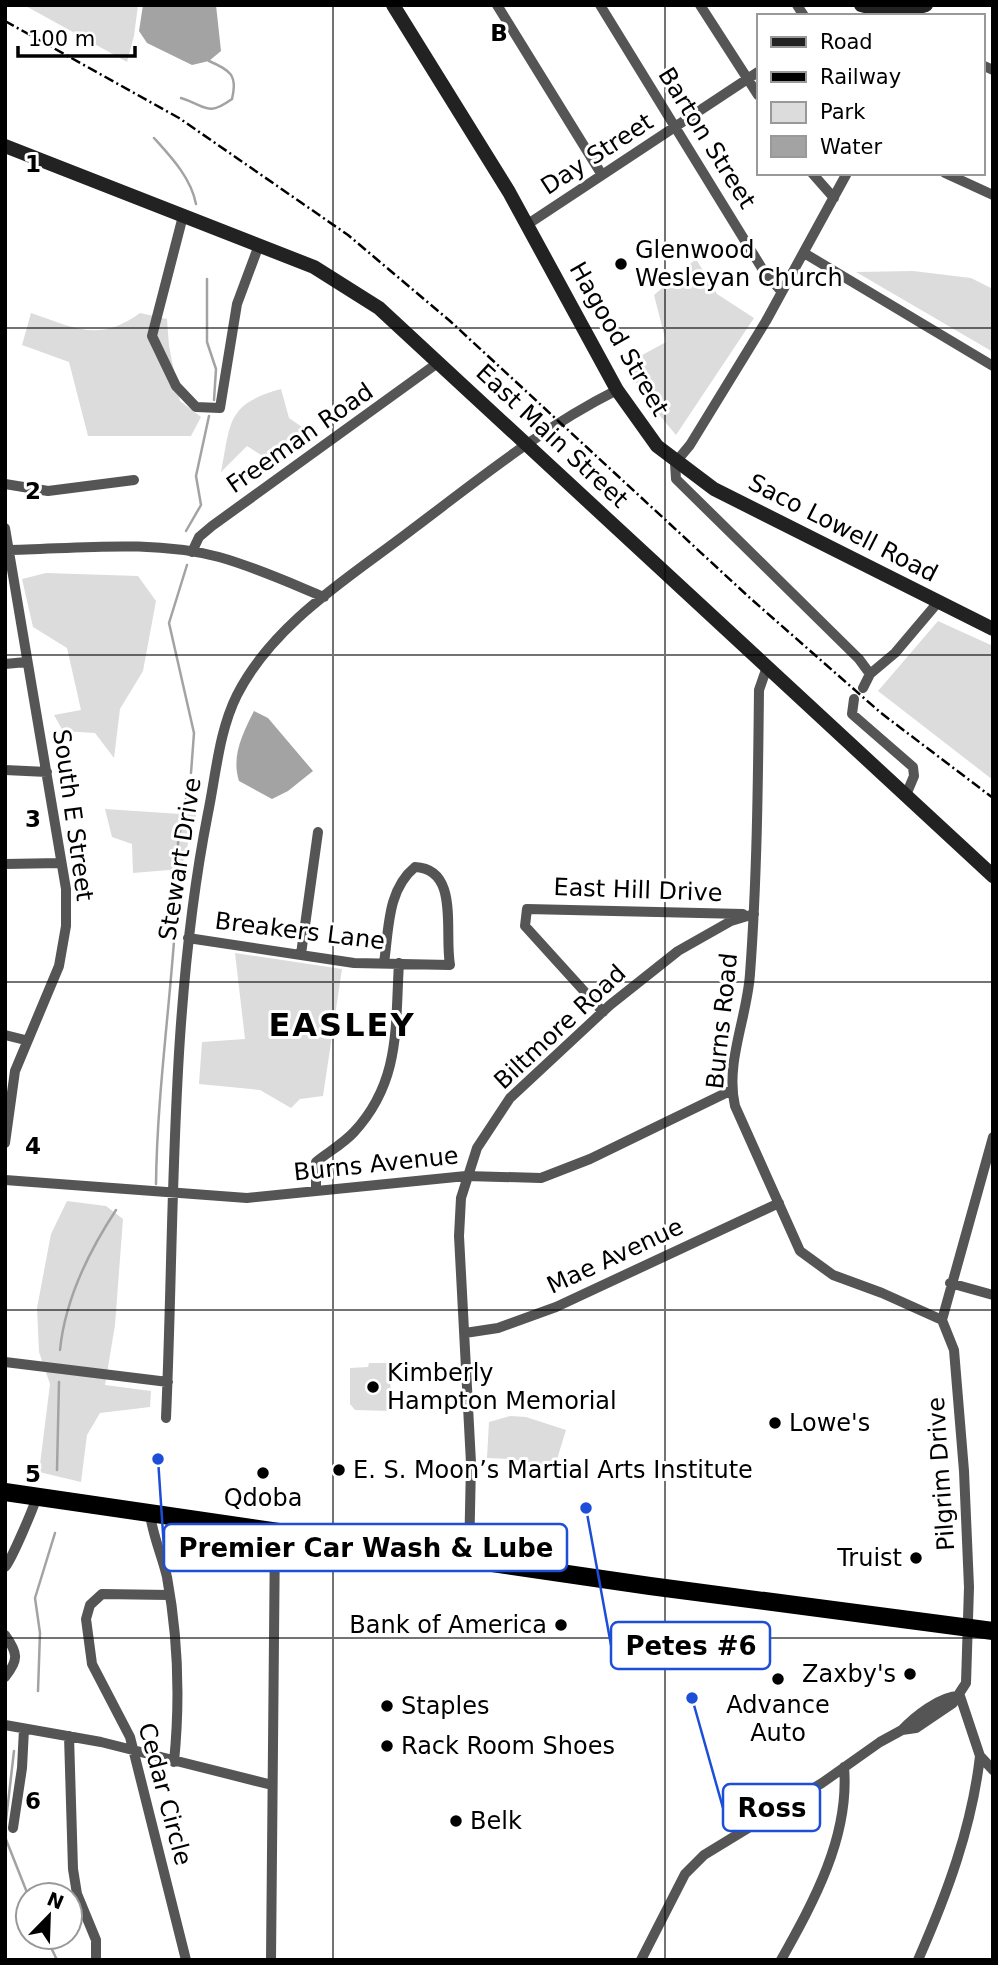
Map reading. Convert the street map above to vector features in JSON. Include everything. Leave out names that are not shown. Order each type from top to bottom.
[{"type":"highway","points":[[5,1492],[993,1631]]},
{"type":"main road","name":"Hagood Street","points":[[393,5],[528,224],[617,390],[638,424],[675,463]]},
{"type":"main road","points":[[861,5],[883,14],[924,9]]},
{"type":"main road","name":"East Main Street","points":[[5,146],[321,270],[379,308],[993,876]]},
{"type":"main road","name":"Saco Lowell Road","points":[[675,463],[714,489],[993,629]]},
{"type":"street","points":[[497,5],[602,175]]},
{"type":"street","name":"Barton Street","points":[[600,5],[763,270],[781,291]]},
{"type":"street","points":[[700,5],[757,94]]},
{"type":"street","name":"Day Street","points":[[528,224],[757,73]]},
{"type":"street","points":[[814,175],[834,198]]},
{"type":"street","points":[[675,463],[690,445],[804,253],[846,175]]},
{"type":"street","points":[[949,175],[993,195]]},
{"type":"street","points":[[183,216],[152,336],[176,386],[196,407],[220,408],[237,304],[259,245]]},
{"type":"street","points":[[804,253],[993,366]]},
{"type":"street","name":"Freeman Road","points":[[192,552],[199,537],[212,526],[439,362]]},
{"type":"street","name":"Stewart Drive","points":[[166,1418],[188,938],[195,874],[227,721],[245,681],[277,638],[324,597],[527,444],[564,418],[617,390]]},
{"type":"street","name":"Hagood Street","points":[[675,463],[676,479],[859,659],[870,674]]},
{"type":"street","points":[[5,484],[48,491],[104,486],[134,480]]},
{"type":"street","name":"South E Street","points":[[5,528],[66,889],[64,946],[15,1071],[5,1143]]},
{"type":"street","points":[[7,550],[152,547],[192,552],[240,564],[324,597]]},
{"type":"street","points":[[863,688],[870,674],[895,653],[939,601]]},
{"type":"street","points":[[5,664],[26,662]]},
{"type":"street","name":"Burns Road","points":[[767,667],[760,678],[759,690],[754,914],[748,991],[732,1090],[735,1106],[800,1251],[810,1262],[833,1275],[942,1320]]},
{"type":"street","points":[[854,699],[852,714],[913,767],[914,776],[906,794]]},
{"type":"street","points":[[5,770],[47,772]]},
{"type":"street","points":[[301,954],[318,832]]},
{"type":"street","points":[[5,864],[61,863]]},
{"type":"street","name":"Breakers Lane","points":[[188,938],[354,962],[384,963],[399,963],[450,965],[445,890],[438,875],[429,867],[415,867],[402,877],[394,894],[384,963]]},
{"type":"street","name":"East Hill Drive","points":[[603,1012],[525,926],[527,909],[754,914]]},
{"type":"street","name":"Biltmore Road","points":[[469,1559],[471,1463],[459,1236],[461,1198],[466,1175],[482,1140],[510,1098],[603,1012],[678,951],[731,922],[754,914]]},
{"type":"street","points":[[316,1191],[316,1162],[354,1132],[385,1088],[393,1050],[399,963]]},
{"type":"street","points":[[5,1035],[25,1040]]},
{"type":"street","name":"Burns Avenue","points":[[5,1180],[247,1198],[466,1175],[551,1175],[732,1090]]},
{"type":"street","points":[[942,1320],[950,1283],[993,1137]]},
{"type":"street","name":"Mae Avenue","points":[[465,1333],[498,1328],[556,1307],[779,1203]]},
{"type":"street","points":[[950,1283],[993,1295]]},
{"type":"street","name":"Pilgrim Drive","points":[[942,1320],[954,1350],[968,1531],[968,1667],[966,1683],[960,1696]]},
{"type":"street","points":[[5,1362],[168,1382]]},
{"type":"street","points":[[5,1567],[12,1561],[19,1535],[33,1511],[37,1496]]},
{"type":"street","points":[[150,1514],[169,1595],[176,1659],[174,1762]]},
{"type":"street","points":[[271,1960],[275,1531]]},
{"type":"street","name":"Cedar Circle","points":[[169,1595],[102,1594],[90,1605],[86,1619],[92,1664],[98,1680],[124,1721],[133,1751],[186,1960]]},
{"type":"street","points":[[5,1635],[13,1646],[16,1658],[15,1667],[5,1677]]},
{"type":"street","points":[[641,1960],[685,1874],[704,1855],[951,1696],[960,1696],[980,1756],[993,1770]]},
{"type":"street","points":[[5,1725],[69,1736],[272,1785]]},
{"type":"street","points":[[13,1828],[22,1768],[24,1729]]},
{"type":"street","points":[[69,1736],[73,1869],[77,1894],[96,1940],[96,1960]]},
{"type":"street","points":[[918,1960],[955,1868],[975,1797],[980,1756]]},
{"type":"street","points":[[781,1960],[820,1884],[839,1832],[846,1786],[844,1767]]},
{"type":"green space","points":[[24,5],[138,5],[127,62]]},
{"type":"green space","points":[[696,259],[717,294],[754,318],[676,435],[643,395],[626,364],[666,342],[654,295]]},
{"type":"green space","points":[[913,271],[971,278],[993,289],[993,352],[856,272]]},
{"type":"green space","points":[[31,313],[87,330],[112,328],[140,313],[167,319],[169,346],[180,401],[201,417],[191,436],[88,436],[69,362],[22,345]]},
{"type":"green space","points":[[281,389],[289,418],[315,436],[269,460],[247,446],[221,472],[234,417],[250,401]]},
{"type":"green space","points":[[46,573],[138,576],[156,601],[143,671],[120,709],[114,758],[95,733],[63,731],[54,715],[81,710],[67,648],[33,627],[22,579]]},
{"type":"green space","points":[[938,621],[993,646],[993,780],[878,691]]},
{"type":"green space","points":[[105,809],[196,815],[181,869],[133,873],[132,844],[112,837]]},
{"type":"green space","points":[[235,953],[342,969],[323,1096],[300,1099],[291,1108],[260,1090],[199,1084],[202,1042],[245,1039]]},
{"type":"green space","points":[[67,1201],[106,1206],[123,1219],[115,1325],[105,1385],[151,1391],[150,1407],[100,1413],[87,1435],[81,1482],[39,1472],[50,1384],[39,1352],[37,1308],[51,1234]]},
{"type":"green space","points":[[369,1363],[390,1363],[391,1411],[355,1410],[350,1404],[350,1368],[368,1367]]},
{"type":"green space","points":[[510,1416],[526,1417],[566,1430],[554,1469],[513,1459],[487,1458],[489,1422]]},
{"type":"water","points":[[143,5],[216,5],[221,51],[209,61],[192,65],[147,43],[139,31]]},
{"type":"water","points":[[254,711],[268,718],[313,771],[288,791],[272,799],[239,781],[237,772],[239,745]]},
{"type":"waterway","points":[[181,98],[212,109],[232,99],[234,84],[231,74],[209,61]]},
{"type":"waterway","points":[[154,138],[185,177],[196,204]]},
{"type":"waterway","points":[[207,279],[207,342],[216,369],[214,400]]},
{"type":"waterway","points":[[186,531],[201,505],[196,476],[209,416]]},
{"type":"waterway","points":[[187,565],[169,623],[194,733],[191,773]]},
{"type":"waterway","points":[[176,901],[178,843],[187,793]]},
{"type":"waterway","points":[[156,1184],[161,1088],[175,928]]},
{"type":"waterway","points":[[60,1350],[67,1313],[80,1277],[116,1210]]},
{"type":"waterway","points":[[57,1470],[59,1382]]},
{"type":"waterway","points":[[38,1691],[40,1633],[35,1598],[55,1533]]},
{"type":"waterway","points":[[5,1829],[14,1751]]},
{"type":"waterway","points":[[5,1837],[22,1881]]},
{"type":"waterway","points":[[53,1951],[57,1960]]},
{"type":"railway","points":[[5,21],[179,118],[348,235],[450,321],[750,598],[881,713],[993,798]]},
{"type":"place","name":"Glenwood Wesleyan Church","points":[[621,264]]},
{"type":"place","name":"Kimberly Hampton Memorial","points":[[373,1387]]},
{"type":"place","name":"Lowe's","points":[[775,1423]]},
{"type":"place","name":"Premier Car Wash & Lube","points":[[158,1459]]},
{"type":"place","name":"E. S. Moon’s Martial Arts Institute","points":[[339,1470]]},
{"type":"place","name":"Qdoba","points":[[263,1473]]},
{"type":"place","name":"Petes #6","points":[[586,1508]]},
{"type":"place","name":"Truist","points":[[916,1558]]},
{"type":"place","name":"Bank of America","points":[[561,1625]]},
{"type":"place","name":"Zaxby's","points":[[910,1674]]},
{"type":"place","name":"Advance Auto","points":[[778,1679]]},
{"type":"place","name":"Ross","points":[[692,1698]]},
{"type":"place","name":"Staples","points":[[387,1706]]},
{"type":"place","name":"Rack Room Shoes","points":[[387,1746]]},
{"type":"place","name":"Belk","points":[[456,1821]]},
{"type":"district","name":"EASLEY","points":[[342,1025]]}]
